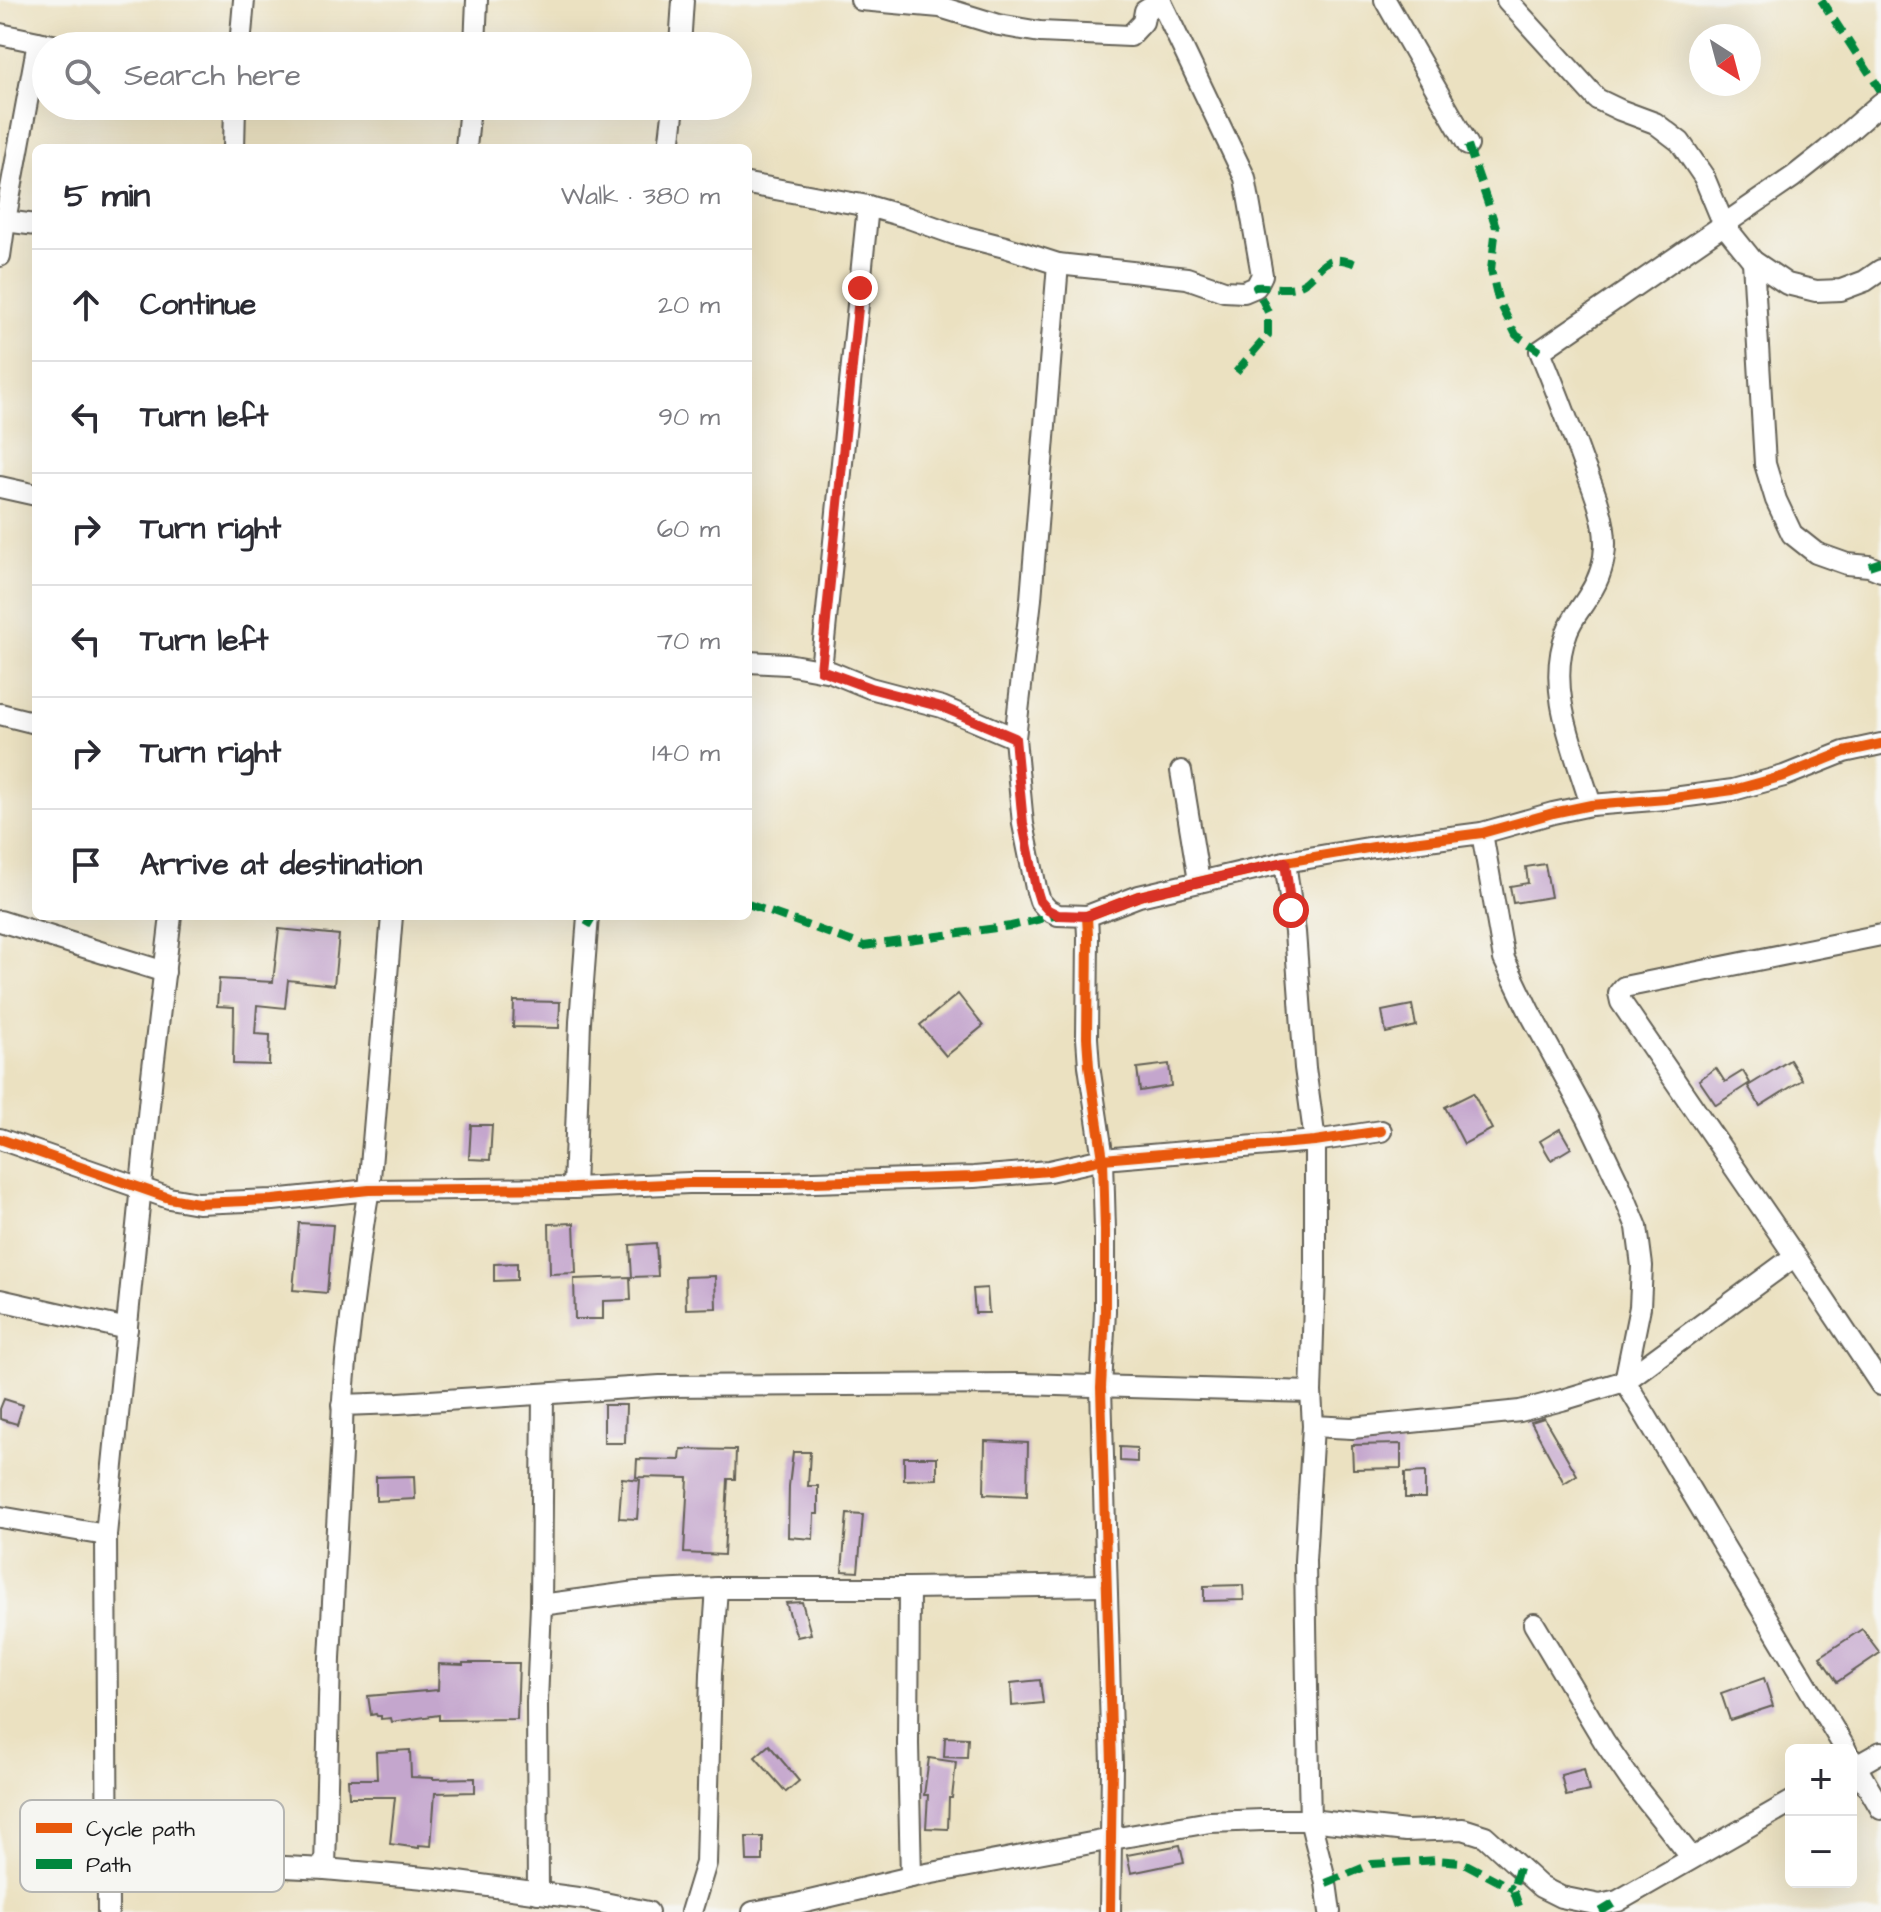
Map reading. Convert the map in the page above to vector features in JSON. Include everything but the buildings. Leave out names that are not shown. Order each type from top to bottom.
[{"type":"street","points":[[241,32],[244,0]]},
{"type":"street","points":[[476,32],[477,0]]},
{"type":"street","points":[[681,32],[683,0]]},
{"type":"street","points":[[752,185],[868,206],[1058,264],[1175,276],[1224,291],[1244,292],[1256,287],[1262,275],[1245,178],[1160,0],[1145,11],[1143,22],[1130,36],[1121,36],[1040,32],[999,25],[940,7],[861,0]]},
{"type":"street","points":[[1385,0],[1468,145]]},
{"type":"street","points":[[1507,0],[1597,99],[1655,123],[1680,142],[1704,177],[1724,225],[1753,261],[1787,284],[1816,291],[1841,290],[1865,281],[1881,270]]},
{"type":"street","points":[[0,34],[32,41]]},
{"type":"street","points":[[1591,805],[1559,692],[1561,651],[1573,618],[1598,581],[1605,541],[1595,493],[1540,351],[1793,177],[1881,103]]},
{"type":"street","points":[[0,256],[5,221],[32,107]]},
{"type":"street","points":[[234,144],[235,120]]},
{"type":"street","points":[[466,144],[469,120]]},
{"type":"street","points":[[669,144],[672,120]]},
{"type":"street","points":[[821,670],[868,206]]},
{"type":"street","points":[[5,221],[32,224]]},
{"type":"street","points":[[1753,261],[1765,464],[1776,500],[1792,534],[1816,553],[1881,571]]},
{"type":"street","points":[[1058,264],[1031,599],[1015,738],[1023,824],[1036,888],[1040,901],[1048,910],[1058,915],[1087,916],[1139,896],[1285,862],[1482,833],[1591,805],[1733,790],[1784,776],[1844,752],[1881,744]]},
{"type":"street","points":[[0,487],[32,494]]},
{"type":"street","points":[[752,662],[821,670],[870,688],[942,707],[1015,738]]},
{"type":"street","points":[[0,714],[32,722]]},
{"type":"street","points":[[1181,771],[1199,881]]},
{"type":"street","points":[[1482,833],[1504,959],[1588,1119],[1637,1227],[1642,1266],[1640,1307],[1625,1381],[1841,1744]]},
{"type":"street","points":[[1285,862],[1295,932],[1305,1068],[1315,1141],[1313,1426],[1305,1561],[1310,1820],[1330,1912]]},
{"type":"street","points":[[1087,916],[1088,1052],[1103,1159],[1105,1311],[1101,1388],[1112,1749],[1110,1912]]},
{"type":"street","points":[[108,1800],[106,1535],[171,920]]},
{"type":"street","points":[[325,1869],[330,1658],[342,1405],[352,1306],[369,1190],[392,920]]},
{"type":"street","points":[[574,1188],[580,1022],[588,920]]},
{"type":"street","points":[[0,921],[165,972]]},
{"type":"street","points":[[1881,935],[1624,987],[1619,993],[1621,1002],[1881,1385]]},
{"type":"street","points":[[0,1139],[169,1198],[198,1203],[273,1200],[369,1190],[574,1188],[974,1177],[1049,1171],[1103,1159],[1315,1141],[1381,1131]]},
{"type":"street","points":[[1313,1426],[1352,1428],[1520,1411],[1625,1381],[1795,1256]]},
{"type":"street","points":[[0,1300],[127,1329]]},
{"type":"street","points":[[342,1405],[660,1386],[1021,1384],[1311,1392]]},
{"type":"street","points":[[538,1893],[537,1702],[543,1394]]},
{"type":"street","points":[[0,1517],[106,1535]]},
{"type":"street","points":[[541,1605],[637,1592],[717,1588],[1106,1585]]},
{"type":"street","points":[[691,1912],[706,1863],[711,1673],[717,1588]]},
{"type":"street","points":[[909,1588],[911,1877]]},
{"type":"street","points":[[1534,1624],[1604,1741],[1692,1858]]},
{"type":"street","points":[[1857,1759],[1881,1752]]},
{"type":"street","points":[[1857,1771],[1881,1809]]},
{"type":"street","points":[[753,1912],[911,1877],[1210,1822],[1310,1820],[1406,1831],[1463,1829],[1485,1836],[1541,1887],[1561,1897],[1600,1905],[1618,1901],[1785,1805]]},
{"type":"street","points":[[284,1867],[480,1884],[585,1899],[648,1912]]},
{"type":"marked path","points":[[1821,0],[1881,91]]},
{"type":"marked path","points":[[1468,145],[1496,227],[1491,270],[1498,299],[1516,335],[1540,351]]},
{"type":"marked path","points":[[1236,372],[1268,335],[1268,312],[1256,287],[1295,287],[1311,278],[1321,266],[1334,260],[1356,264]]},
{"type":"marked path","points":[[1869,566],[1881,562]]},
{"type":"marked path","points":[[752,905],[864,946],[1011,926],[1058,915]]},
{"type":"marked path","points":[[587,926],[591,920]]},
{"type":"marked path","points":[[1326,1883],[1372,1864],[1437,1860],[1462,1862],[1513,1889]]},
{"type":"marked path","points":[[1519,1868],[1513,1889],[1521,1912]]},
{"type":"marked path","points":[[1600,1912],[1618,1901]]},
{"type":"cycle path","points":[[1110,1912],[1112,1765],[1101,1388],[1105,1231],[1103,1159],[1087,1038],[1087,916],[1139,896],[1285,862],[1482,833],[1591,805],[1733,790],[1784,776],[1844,752],[1881,744]]},
{"type":"cycle path","points":[[0,1139],[169,1198],[198,1203],[273,1200],[369,1190],[574,1188],[974,1177],[1049,1171],[1103,1159],[1315,1141],[1381,1131]]},
{"type":"route","points":[[860,288],[821,670],[870,688],[942,707],[1015,738],[1023,824],[1036,888],[1040,901],[1048,910],[1058,915],[1087,916],[1139,896],[1285,862],[1291,910]]}]
